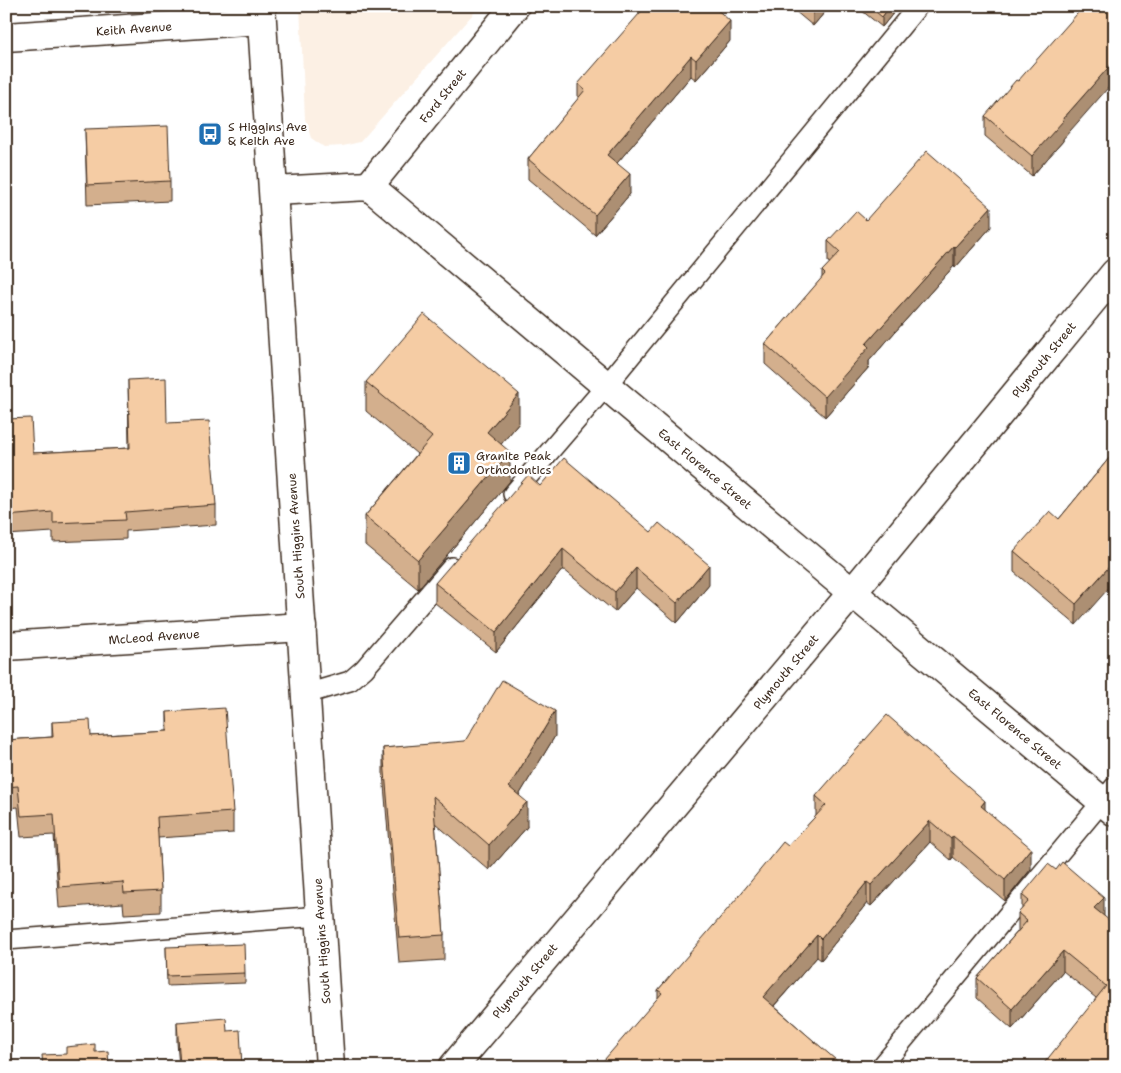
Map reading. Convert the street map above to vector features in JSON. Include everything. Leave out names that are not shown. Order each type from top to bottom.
[{"type":"street","name":"Ford Street","points":[[370,186],[516,6]]},
{"type":"street","name":"Keith Avenue","points":[[6,37],[261,13]]},
{"type":"street","name":"South Higgins Avenue","points":[[261,13],[330,1067]]},
{"type":"street","points":[[274,191],[370,186]]},
{"type":"street","name":"East Florence Street","points":[[370,186],[852,593],[1111,800]]},
{"type":"street","name":"Plymouth Street","points":[[453,1067],[852,593],[1115,273]]},
{"type":"street","name":"McLeod Avenue","points":[[6,646],[302,627]]},
{"type":"lane","points":[[502,508],[606,386],[918,6]]},
{"type":"lane","points":[[306,694],[350,681],[364,670],[463,553]]},
{"type":"lane","points":[[881,1067],[1111,800]]},
{"type":"lane","points":[[6,940],[321,916]]},
{"type":"shaded area","points":[[300,6],[480,6],[360,142],[343,146],[324,147],[311,138],[305,119]]},
{"type":"building","points":[[646,6],[713,6],[730,21],[696,60],[691,56],[607,155],[630,174],[595,215],[528,159],[585,90],[578,84]]},
{"type":"building","points":[[869,6],[890,6],[882,17]]},
{"type":"building","points":[[1084,6],[1115,6],[1115,60],[1032,156],[985,116]]},
{"type":"building","points":[[168,126],[170,181],[87,185],[85,129]]},
{"type":"building","points":[[927,151],[991,207],[866,344],[869,347],[825,397],[765,344],[825,274],[822,271],[840,252],[828,241],[856,211],[866,220]]},
{"type":"building","name":"Granite Peak Orthodontics","points":[[424,314],[519,394],[487,432],[510,452],[418,560],[365,516],[432,437],[366,382]]},
{"type":"building","points":[[166,378],[167,423],[209,421],[216,505],[125,512],[126,520],[53,523],[53,512],[6,516],[6,419],[31,418],[33,453],[130,448],[128,380]]},
{"type":"building","points":[[1115,451],[1115,560],[1076,604],[1014,551],[1050,511],[1059,519]]},
{"type":"building","points":[[564,458],[651,532],[659,523],[709,565],[677,603],[636,568],[615,592],[563,549],[496,632],[435,583],[528,475],[540,486]]},
{"type":"building","points":[[1115,647],[1115,657],[1110,653]]},
{"type":"building","points":[[502,680],[555,711],[509,787],[527,802],[489,845],[433,796],[444,935],[399,938],[383,748],[465,741]]},
{"type":"building","points":[[225,708],[233,812],[157,817],[161,891],[124,893],[123,882],[59,887],[54,814],[21,816],[18,786],[6,787],[6,740],[53,737],[52,722],[90,720],[91,736],[168,731],[167,712]]},
{"type":"building","points":[[887,715],[985,801],[981,806],[1031,848],[1005,880],[953,836],[951,839],[930,821],[871,885],[867,882],[821,939],[817,935],[763,997],[842,1067],[598,1067],[662,993],[658,990],[783,842],[788,846],[826,805],[816,796]]},
{"type":"building","points":[[1062,862],[1104,898],[1094,908],[1115,925],[1115,1067],[1041,1067],[1106,986],[1063,951],[1012,1009],[977,978],[1027,921],[1018,913],[1029,901],[1022,895],[1048,864],[1056,870]]},
{"type":"building","points":[[244,944],[245,973],[167,976],[166,947]]},
{"type":"building","points":[[226,1018],[227,1031],[240,1030],[242,1067],[180,1067],[177,1022]]},
{"type":"building","points":[[95,1044],[95,1052],[108,1051],[109,1067],[43,1067],[42,1055],[66,1054],[66,1047]]},
{"type":"place","name":"S Higgins Ave & Keith Ave","points":[[210,134]]},
{"type":"place","name":"Granite Peak Orthodontics","points":[[459,463]]}]
